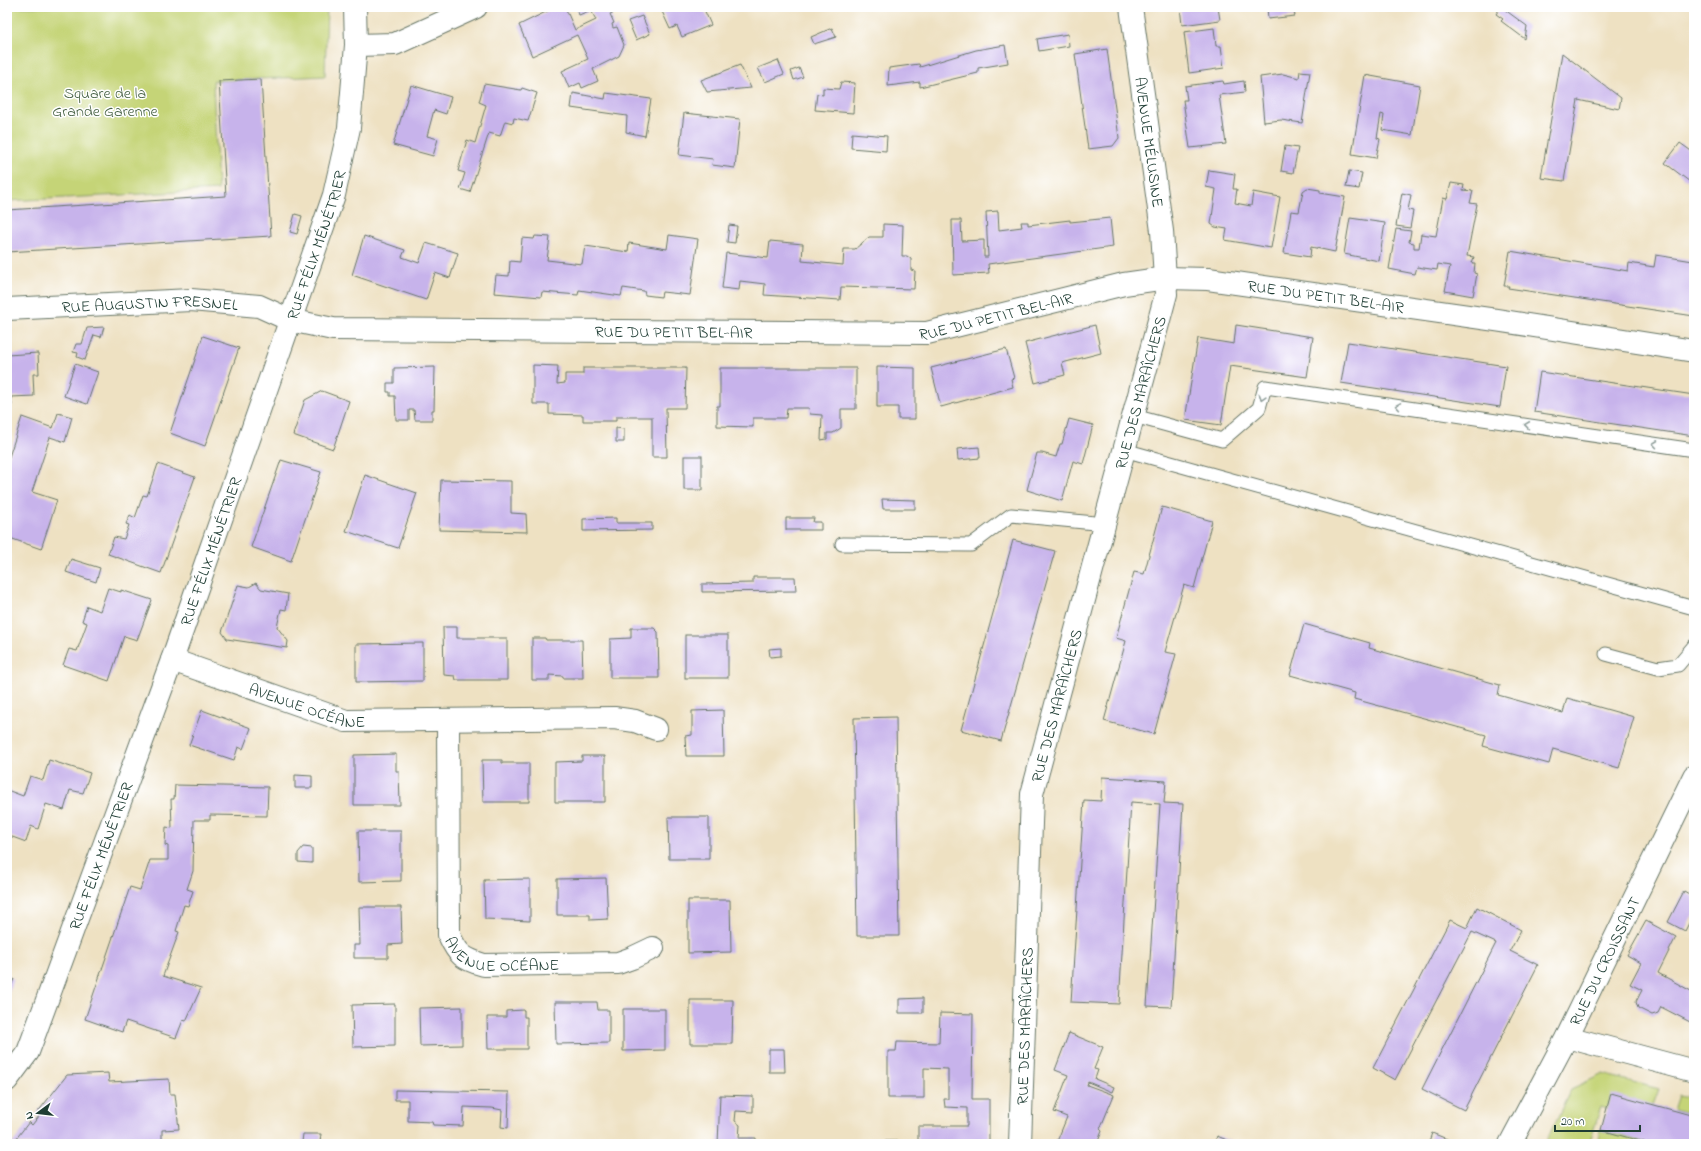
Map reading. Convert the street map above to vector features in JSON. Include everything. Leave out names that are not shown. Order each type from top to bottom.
[{"type":"street","name":"RUE FÉLIX MÉNÉTRIER","points":[[7,1080],[28,1052],[172,660],[334,195],[349,128],[356,45],[355,7]]},
{"type":"street","points":[[356,45],[395,44],[476,7]]},
{"type":"street","name":"AVENUE MÉLUSINE","points":[[1131,7],[1162,230],[1166,278]]},
{"type":"street","name":"RUE DU PETIT BEL-AIR","points":[[290,320],[333,330],[927,333],[1124,284],[1166,278],[1208,279],[1346,298],[1694,351]]},
{"type":"street","name":"RUE DES MARAÎCHERS","points":[[1020,1144],[1032,794],[1166,294],[1166,278]]},
{"type":"street","name":"RUE AUGUSTIN FRESNEL","points":[[7,309],[191,300],[259,306],[290,320]]},
{"type":"street","name":"AVENUE OCÉANE","points":[[172,660],[346,721],[614,718],[635,721],[656,728]]},
{"type":"street","name":"AVENUE OCÉANE","points":[[448,721],[449,935],[456,950],[466,960],[484,964],[618,963],[653,948]]},
{"type":"street","name":"RUE DU CROISSANT","points":[[1510,1144],[1567,1037],[1694,776]]},
{"type":"street","points":[[1567,1037],[1694,1071]]},
{"type":"lane","points":[[1134,416],[1222,440],[1259,408],[1265,387],[1694,450]]},
{"type":"lane","points":[[1124,450],[1694,608]]},
{"type":"lane","points":[[842,544],[971,545],[1011,515],[1105,524]]},
{"type":"lane","points":[[1606,654],[1658,668],[1678,665],[1694,646]]},
{"type":"green space","name":"Square de la Grande Garenne","points":[[7,7],[327,7],[325,76],[213,81],[218,190],[7,201]]},
{"type":"green space","points":[[1603,1074],[1659,1089],[1653,1105],[1607,1109],[1601,1107],[1589,1144],[1545,1144],[1571,1089]]},
{"type":"green space","points":[[1679,1095],[1694,1098],[1694,1116],[1674,1110]]},
{"type":"green space","points":[[1601,1130],[1651,1144],[1598,1144]]},
{"type":"building","points":[[556,7],[565,7],[575,30],[596,20],[591,10],[579,15],[576,7],[617,7],[619,10],[610,14],[614,23],[612,24],[613,28],[617,27],[624,45],[619,56],[593,69],[598,81],[582,88],[580,83],[569,88],[562,71],[588,59],[577,35],[532,56],[519,25]]},
{"type":"building","points":[[660,7],[703,7],[711,25],[682,37],[677,26],[670,29]]},
{"type":"building","points":[[1180,7],[1218,7],[1220,20],[1182,25]]},
{"type":"building","points":[[1267,7],[1293,7],[1295,16],[1268,19]]},
{"type":"building","points":[[1501,7],[1527,26],[1525,39],[1501,21],[1503,19],[1496,14]]},
{"type":"building","points":[[642,16],[650,34],[636,40],[628,21]]},
{"type":"building","points":[[832,28],[836,37],[814,44],[811,37]]},
{"type":"building","points":[[1214,28],[1216,46],[1221,46],[1224,68],[1189,73],[1184,32]]},
{"type":"building","points":[[1068,34],[1069,46],[1039,51],[1037,39]]},
{"type":"building","points":[[1005,45],[1008,63],[978,68],[978,73],[920,87],[920,82],[888,86],[889,68],[919,64],[920,67],[976,50]]},
{"type":"building","points":[[1107,49],[1119,138],[1113,146],[1088,149],[1075,54]]},
{"type":"building","points":[[1562,53],[1621,98],[1619,109],[1578,100],[1564,181],[1541,178]]},
{"type":"building","points":[[778,60],[784,74],[765,82],[758,68]]},
{"type":"building","points":[[740,65],[751,88],[707,92],[701,80]]},
{"type":"building","points":[[799,68],[803,77],[794,80],[791,71]]},
{"type":"building","points":[[1300,71],[1310,72],[1302,123],[1281,120],[1264,122],[1260,77],[1283,74],[1299,78]]},
{"type":"building","points":[[1365,75],[1420,85],[1412,135],[1382,130],[1384,115],[1381,114],[1377,138],[1380,139],[1376,158],[1352,154]]},
{"type":"building","points":[[261,79],[271,236],[7,252],[7,210],[226,196],[219,81]]},
{"type":"building","points":[[1223,81],[1224,84],[1244,81],[1245,92],[1219,95],[1226,144],[1190,148],[1183,100],[1187,100],[1185,86]]},
{"type":"building","points":[[841,82],[855,83],[853,113],[815,110],[817,94],[823,95],[823,88],[839,89]]},
{"type":"building","points":[[484,84],[521,90],[522,88],[537,93],[528,121],[514,118],[513,123],[505,121],[500,136],[489,133],[470,192],[460,189],[465,173],[458,171],[467,140],[475,143],[486,105],[479,102]]},
{"type":"building","points":[[411,85],[451,97],[446,114],[434,110],[427,136],[438,139],[433,156],[393,145]]},
{"type":"building","points":[[573,93],[605,99],[606,93],[651,99],[645,136],[626,132],[627,116],[571,108]]},
{"type":"building","points":[[684,113],[740,119],[735,168],[712,165],[713,159],[679,155]]},
{"type":"building","points":[[852,133],[887,136],[886,151],[851,148]]},
{"type":"building","points":[[1680,143],[1694,153],[1694,185],[1665,163]]},
{"type":"building","points":[[1285,146],[1298,148],[1293,173],[1281,171]]},
{"type":"building","points":[[1209,170],[1235,174],[1233,189],[1237,189],[1235,203],[1251,206],[1253,192],[1280,197],[1271,248],[1225,240],[1227,229],[1215,227],[1211,224],[1216,189],[1206,187]]},
{"type":"building","points":[[1349,171],[1362,173],[1359,189],[1346,187]]},
{"type":"building","points":[[1451,183],[1464,185],[1463,190],[1473,191],[1470,203],[1477,204],[1467,256],[1474,257],[1472,263],[1475,263],[1474,273],[1477,274],[1473,296],[1445,291],[1450,266],[1438,264],[1437,270],[1417,267],[1415,274],[1389,269],[1396,229],[1411,231],[1409,242],[1414,243],[1414,248],[1419,248],[1421,234],[1436,236],[1443,198],[1447,199]]},
{"type":"building","points":[[1307,188],[1320,190],[1320,193],[1345,197],[1335,252],[1311,247],[1310,257],[1284,253],[1291,211],[1299,212],[1303,191]]},
{"type":"building","points":[[1402,193],[1411,195],[1408,210],[1413,211],[1410,228],[1396,226]]},
{"type":"building","points":[[998,211],[999,230],[1022,227],[1021,222],[1028,222],[1028,225],[1070,220],[1070,222],[1110,218],[1113,247],[988,264],[989,273],[953,275],[952,220],[961,220],[962,241],[984,240],[984,257],[988,257],[986,212]]},
{"type":"building","points":[[295,214],[302,216],[297,234],[290,232]]},
{"type":"building","points":[[1350,218],[1385,223],[1379,261],[1344,254]]},
{"type":"building","points":[[883,224],[903,225],[902,256],[907,256],[911,259],[911,270],[915,271],[914,289],[841,287],[840,300],[764,295],[765,284],[740,281],[739,290],[722,288],[726,253],[768,258],[770,241],[803,244],[802,261],[843,265],[844,249],[855,249],[869,237],[883,237]]},
{"type":"building","points":[[729,225],[737,226],[735,243],[727,242]]},
{"type":"building","points":[[669,235],[698,239],[690,295],[662,292],[661,297],[645,295],[644,291],[623,288],[621,296],[579,290],[578,295],[542,292],[541,297],[494,293],[496,275],[509,276],[510,261],[520,262],[522,238],[534,239],[535,236],[550,237],[547,260],[582,264],[585,246],[628,252],[629,243],[667,249]]},
{"type":"building","points":[[364,236],[405,250],[402,257],[419,263],[426,243],[458,253],[450,278],[435,273],[426,300],[352,275]]},
{"type":"building","points":[[1510,251],[1628,271],[1629,263],[1654,267],[1656,255],[1693,261],[1694,316],[1508,288],[1509,286],[1504,286]]},
{"type":"building","points":[[1095,325],[1101,353],[1062,363],[1065,375],[1035,383],[1025,343]]},
{"type":"building","points":[[1236,325],[1313,337],[1307,377],[1230,366],[1221,425],[1185,420],[1198,338],[1234,344]]},
{"type":"building","points":[[104,327],[101,337],[94,335],[85,360],[77,357],[78,353],[73,352],[76,344],[82,344],[87,328]]},
{"type":"building","points":[[203,336],[239,348],[205,446],[170,433]]},
{"type":"building","points":[[1348,342],[1506,366],[1500,407],[1341,383]]},
{"type":"building","points":[[1006,349],[1014,378],[1011,379],[1013,387],[941,407],[931,368]]},
{"type":"building","points":[[38,353],[39,374],[33,374],[34,396],[11,397],[12,405],[7,405],[7,355]]},
{"type":"building","points":[[75,364],[98,372],[87,404],[64,396]]},
{"type":"building","points":[[533,365],[558,366],[557,384],[565,383],[565,374],[583,374],[583,368],[686,368],[685,408],[666,408],[667,457],[652,457],[652,417],[616,417],[616,421],[583,421],[583,415],[549,414],[549,404],[533,404]]},
{"type":"building","points":[[435,367],[434,410],[432,410],[432,420],[415,420],[414,410],[409,410],[409,420],[396,420],[395,396],[390,396],[390,392],[387,392],[387,383],[394,383],[394,368]]},
{"type":"building","points":[[877,367],[915,368],[915,419],[898,419],[898,407],[877,407]]},
{"type":"building","points":[[720,368],[856,368],[856,409],[841,409],[841,428],[833,433],[827,433],[827,439],[821,440],[822,415],[810,414],[809,408],[787,408],[786,418],[753,418],[753,427],[717,426],[717,406],[720,406]]},
{"type":"building","points":[[1540,372],[1694,395],[1694,436],[1534,412]]},
{"type":"building","points":[[322,391],[349,401],[333,449],[293,435],[305,400]]},
{"type":"building","points":[[58,413],[72,417],[65,442],[50,437],[32,492],[57,500],[41,549],[7,537],[7,463],[22,417],[53,428]]},
{"type":"building","points":[[1069,419],[1093,425],[1083,464],[1073,461],[1062,501],[1027,490],[1037,453],[1056,457],[1060,444],[1062,444]]},
{"type":"building","points":[[616,428],[624,429],[624,442],[616,442]]},
{"type":"building","points":[[979,447],[980,458],[958,460],[957,449]]},
{"type":"building","points":[[684,456],[702,456],[702,490],[684,490]]},
{"type":"building","points":[[281,460],[321,472],[291,561],[251,547]]},
{"type":"building","points":[[158,464],[195,477],[161,573],[108,554],[114,537],[124,539],[129,525],[126,524],[130,515],[135,518],[143,495],[147,496]]},
{"type":"building","points":[[365,475],[417,493],[398,548],[346,531]]},
{"type":"building","points":[[441,480],[511,481],[511,513],[526,514],[527,532],[439,530]]},
{"type":"building","points":[[882,499],[915,500],[915,509],[883,509]]},
{"type":"building","points":[[1162,507],[1212,521],[1194,588],[1184,585],[1165,652],[1176,654],[1154,734],[1104,721],[1126,641],[1116,638],[1134,572],[1144,574]]},
{"type":"building","points":[[616,518],[616,523],[652,523],[652,530],[583,531],[583,519]]},
{"type":"building","points":[[786,518],[814,518],[813,522],[821,522],[821,530],[786,530]]},
{"type":"building","points":[[1013,540],[1055,551],[1001,741],[961,730]]},
{"type":"building","points":[[71,559],[100,568],[96,582],[66,572]]},
{"type":"building","points":[[753,577],[795,577],[796,591],[702,592],[702,584],[753,583]]},
{"type":"building","points":[[256,583],[261,589],[288,594],[286,610],[281,609],[277,627],[288,641],[287,648],[227,639],[222,632],[238,585],[249,587]]},
{"type":"building","points":[[108,588],[121,592],[121,590],[152,600],[137,640],[124,636],[109,681],[63,665],[69,649],[77,651],[87,623],[82,621],[87,606],[100,611]]},
{"type":"building","points":[[1304,624],[1370,643],[1369,648],[1500,685],[1498,695],[1563,713],[1567,698],[1634,717],[1619,768],[1553,749],[1549,764],[1483,746],[1486,735],[1354,699],[1355,693],[1290,675]]},
{"type":"building","points":[[443,627],[457,627],[457,638],[507,638],[507,680],[456,680],[455,676],[444,675]]},
{"type":"building","points":[[631,628],[654,628],[658,632],[659,678],[610,678],[610,639],[631,638]]},
{"type":"building","points":[[685,635],[728,635],[728,678],[685,678]]},
{"type":"building","points":[[532,638],[545,638],[546,640],[582,640],[583,678],[563,678],[563,676],[549,675],[549,680],[532,680]]},
{"type":"building","points":[[423,643],[423,681],[356,682],[356,644]]},
{"type":"building","points":[[781,648],[781,656],[770,657],[769,649]]},
{"type":"building","points":[[202,710],[251,728],[243,749],[238,747],[234,760],[189,745]]},
{"type":"building","points":[[723,710],[724,756],[686,756],[685,736],[692,735],[692,711]]},
{"type":"building","points":[[896,717],[899,936],[857,936],[854,718]]},
{"type":"building","points":[[396,754],[396,771],[399,771],[400,805],[354,805],[354,755]]},
{"type":"building","points":[[582,756],[605,756],[605,802],[555,802],[555,762],[582,761]]},
{"type":"building","points":[[49,760],[90,773],[83,793],[70,790],[64,810],[46,804],[38,829],[31,826],[26,842],[7,835],[9,819],[7,818],[7,790],[23,796],[30,776],[43,780]]},
{"type":"building","points":[[482,760],[502,760],[502,763],[529,763],[529,802],[483,802]]},
{"type":"building","points":[[295,775],[312,776],[312,788],[295,788]]},
{"type":"building","points":[[1102,777],[1166,781],[1164,803],[1183,804],[1171,1007],[1147,1006],[1160,804],[1131,802],[1119,1004],[1071,1002],[1084,800],[1101,801]]},
{"type":"building","points":[[175,785],[268,787],[267,816],[210,815],[210,820],[194,820],[193,871],[187,889],[193,891],[188,906],[184,905],[176,931],[179,932],[163,976],[201,988],[186,1021],[183,1020],[176,1038],[126,1021],[122,1032],[85,1019],[130,887],[140,890],[150,860],[168,860],[168,846],[165,845],[166,827],[172,828],[171,799],[174,799]]},
{"type":"building","points":[[668,817],[709,817],[709,859],[669,859]]},
{"type":"building","points":[[358,831],[401,831],[401,881],[359,882]]},
{"type":"building","points":[[303,847],[312,848],[312,863],[298,862],[298,853]]},
{"type":"building","points":[[606,878],[608,919],[590,920],[590,915],[557,915],[557,879]]},
{"type":"building","points":[[530,879],[530,921],[485,919],[484,880]]},
{"type":"building","points":[[1684,891],[1694,897],[1694,917],[1692,917],[1685,931],[1668,922]]},
{"type":"building","points":[[688,900],[730,900],[731,952],[688,953]]},
{"type":"building","points":[[359,907],[401,907],[402,944],[388,945],[388,958],[354,958],[354,945],[360,945]]},
{"type":"building","points":[[1477,907],[1521,930],[1510,951],[1538,965],[1464,1110],[1422,1089],[1496,943],[1472,932],[1395,1080],[1373,1068],[1450,920],[1467,928]]},
{"type":"building","points":[[1646,921],[1676,937],[1658,973],[1691,991],[1694,985],[1694,1024],[1661,1007],[1658,1013],[1652,1015],[1638,1008],[1636,1002],[1642,990],[1630,984],[1641,963],[1627,955]]},
{"type":"building","points":[[7,976],[14,979],[7,996]]},
{"type":"building","points":[[923,998],[923,1013],[899,1013],[899,999]]},
{"type":"building","points":[[690,1000],[733,1000],[732,1044],[690,1044]]},
{"type":"building","points":[[555,1002],[597,1002],[598,1010],[609,1010],[609,1043],[556,1044]]},
{"type":"building","points":[[395,1004],[395,1046],[353,1047],[352,1005]]},
{"type":"building","points":[[462,1007],[462,1045],[420,1046],[419,1008]]},
{"type":"building","points":[[623,1009],[665,1009],[665,1050],[623,1051]]},
{"type":"building","points":[[524,1010],[524,1017],[527,1017],[527,1049],[488,1049],[487,1017],[506,1017],[506,1011]]},
{"type":"building","points":[[940,1013],[973,1014],[972,1099],[989,1099],[989,1143],[918,1141],[918,1126],[967,1126],[967,1108],[945,1107],[944,1099],[948,1099],[948,1069],[924,1068],[924,1098],[888,1098],[888,1051],[896,1051],[897,1042],[939,1043]]},
{"type":"building","points":[[1069,1033],[1103,1047],[1094,1069],[1098,1070],[1095,1079],[1114,1087],[1112,1092],[1088,1082],[1087,1085],[1114,1095],[1100,1129],[1102,1131],[1097,1144],[1056,1144],[1067,1117],[1054,1112],[1068,1075],[1055,1070]]},
{"type":"building","points":[[769,1049],[784,1049],[785,1072],[769,1072]]},
{"type":"building","points":[[108,1073],[109,1082],[169,1079],[170,1094],[175,1094],[179,1129],[162,1130],[162,1141],[92,1144],[12,1144],[29,1122],[32,1125],[40,1115],[37,1113],[67,1075]]},
{"type":"building","points":[[395,1090],[509,1092],[508,1128],[501,1127],[502,1110],[492,1108],[464,1107],[463,1126],[433,1125],[432,1122],[408,1121],[408,1100],[395,1100]]},
{"type":"building","points":[[1611,1093],[1694,1116],[1694,1144],[1651,1144],[1601,1130]]},
{"type":"building","points":[[720,1095],[753,1096],[753,1112],[736,1111],[735,1121],[740,1125],[739,1138],[756,1138],[756,1144],[718,1144]]},
{"type":"building","points":[[1432,1133],[1452,1141],[1457,1144],[1428,1144]]},
{"type":"building","points":[[303,1134],[321,1134],[320,1142],[302,1142]]},
{"type":"building","points":[[1217,1136],[1232,1142],[1231,1144],[1214,1144]]},
{"type":"building","points":[[876,1141],[902,1141],[902,1144],[876,1144]]}]
